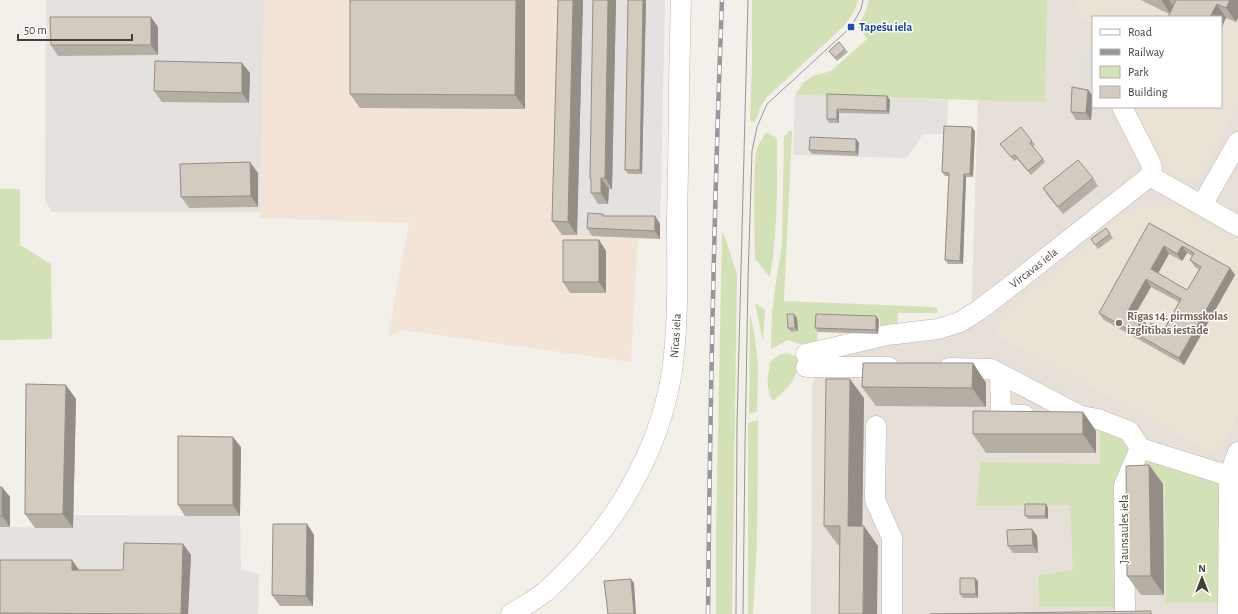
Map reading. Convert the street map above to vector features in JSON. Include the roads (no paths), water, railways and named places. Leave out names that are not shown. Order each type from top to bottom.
[{"type":"street","name":"Nīcas iela","points":[[511,614],[544,593],[582,555],[599,535],[615,513],[642,467],[662,416],[672,372],[677,319],[681,0]]},
{"type":"street","points":[[1123,108],[1150,162],[1152,167],[1150,176],[1238,226]]},
{"type":"street","points":[[1202,205],[1238,142]]},
{"type":"street","name":"Vircavas iela","points":[[909,368],[806,361],[886,335],[938,329],[960,322],[1008,288],[1150,176]]},
{"type":"street","points":[[931,368],[991,369],[1081,416]]},
{"type":"street","points":[[1000,374],[1001,414],[1081,416],[1098,418],[1129,431],[1140,448],[1229,476]]},
{"type":"street","points":[[876,426],[875,500],[892,538],[892,614]]},
{"type":"street","name":"Jaunsaules iela","points":[[1125,614],[1124,486],[1140,448]]},
{"type":"street","points":[[1228,614],[1229,476],[1238,452]]},
{"type":"tram line","points":[[736,614],[737,424],[748,0]]},
{"type":"tram line","points":[[743,614],[748,280],[752,151],[757,127],[767,104],[851,27],[861,9],[863,0]]},
{"type":"railway","points":[[708,614],[713,307],[722,0]]},
{"type":"place","name":"Tapešu iela","points":[[851,27]]},
{"type":"place","name":"Rīgas 14. pirmsskolas izglītības iestāde","points":[[1119,323]]}]
